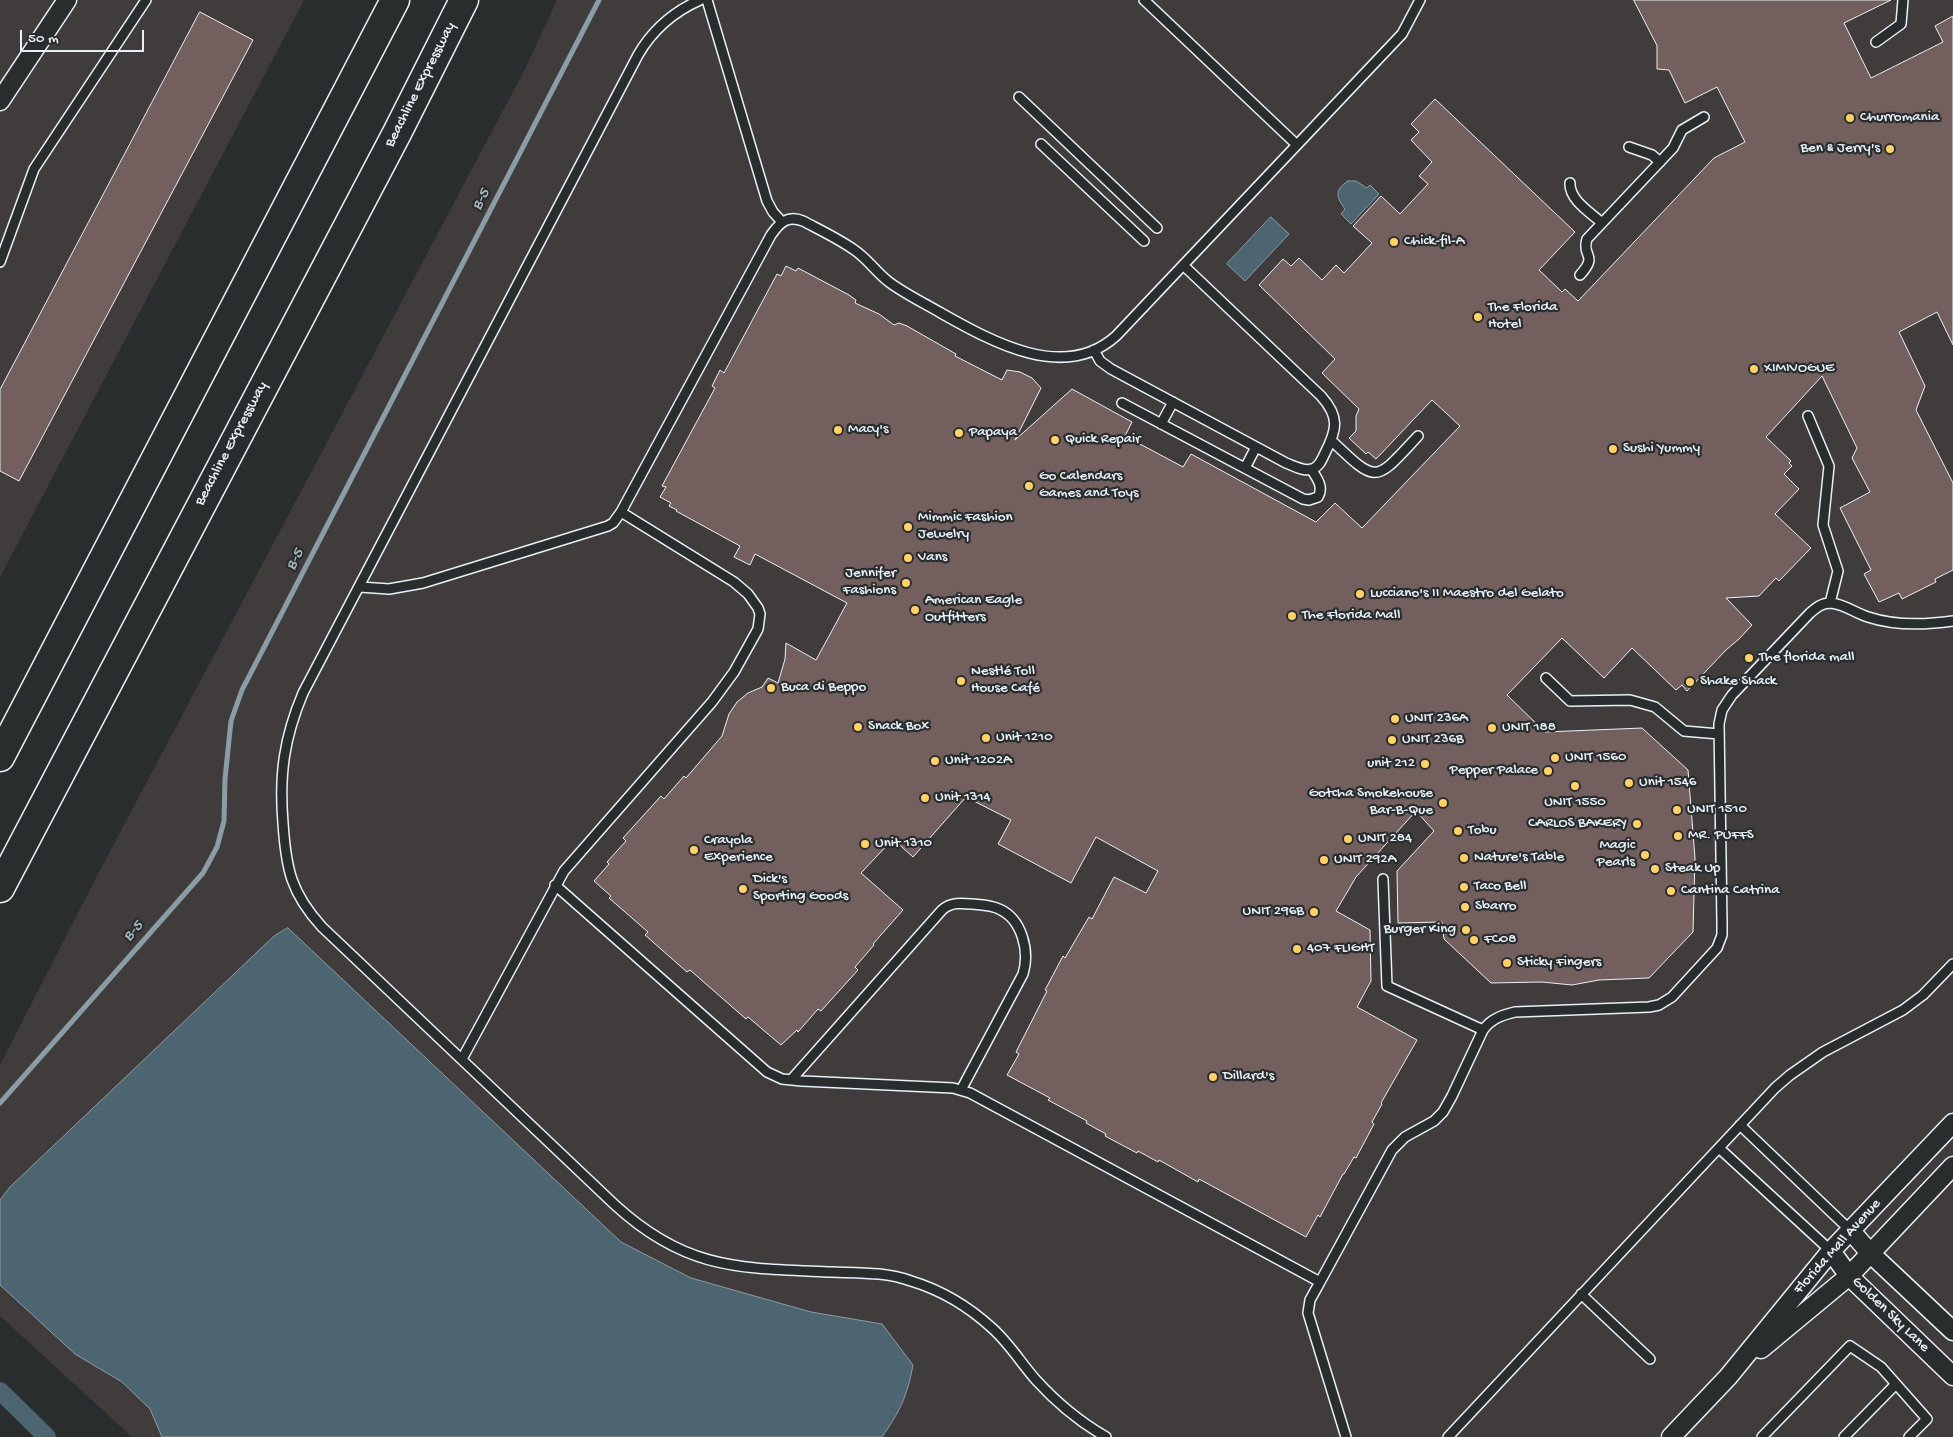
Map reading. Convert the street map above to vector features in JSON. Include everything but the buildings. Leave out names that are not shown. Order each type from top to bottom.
[{"type":"highway","points":[[0,756],[395,0]]},
{"type":"highway","name":"Beachline Expressway","points":[[0,888],[397,133],[464,0]]},
{"type":"street","points":[[0,101],[67,0]]},
{"type":"street","name":"Florida Mall Avenue","points":[[1671,1437],[1728,1377],[1831,1251],[1953,1123]]},
{"type":"street","name":"Florida Mall Avenue","points":[[1728,1377],[1849,1276],[1953,1166]]},
{"type":"street","name":"Golden Sky Lane","points":[[1851,1231],[1870,1253],[1953,1331]]},
{"type":"street","name":"Golden Sky Lane","points":[[1831,1251],[1849,1276],[1953,1376]]},
{"type":"lane","points":[[0,262],[34,169],[146,0]]},
{"type":"lane","points":[[700,0],[678,11],[659,26],[645,42],[638,54],[303,693],[294,716],[283,761],[281,789],[287,865],[292,882],[301,900],[322,928],[625,1213],[664,1242],[699,1258],[732,1266],[880,1274],[908,1280],[934,1289],[960,1304],[992,1328],[1054,1398],[1088,1426],[1106,1437]]},
{"type":"lane","points":[[707,0],[767,201],[773,212],[782,222]]},
{"type":"lane","points":[[1144,0],[1297,145]]},
{"type":"lane","points":[[360,587],[389,588],[423,582],[613,523],[621,512],[771,235],[782,222],[792,218],[861,254],[881,276],[896,287],[1001,345],[1047,356],[1072,355],[1094,350],[1116,336],[1402,34],[1420,0]]},
{"type":"lane","points":[[1876,42],[1901,24],[1903,0]]},
{"type":"lane","points":[[1019,97],[1157,228]]},
{"type":"lane","points":[[1580,275],[1588,265],[1589,260],[1587,239],[1676,144],[1682,130],[1704,118]]},
{"type":"lane","points":[[1041,144],[1144,241]]},
{"type":"lane","points":[[1629,147],[1652,155],[1660,162]]},
{"type":"lane","points":[[1570,183],[1570,188],[1575,198],[1602,223]]},
{"type":"lane","points":[[1094,350],[1100,360],[1112,369],[1256,447],[1294,466],[1311,469],[1319,464],[1332,440],[1335,419],[1326,401],[1183,265]]},
{"type":"lane","points":[[1161,424],[1172,402]]},
{"type":"lane","points":[[1122,403],[1303,499],[1314,500],[1321,492],[1319,481],[1311,469]]},
{"type":"lane","points":[[1808,416],[1829,466],[1823,525],[1838,571],[1830,603]]},
{"type":"lane","points":[[1332,440],[1360,467],[1366,471],[1378,472],[1389,467],[1418,436]]},
{"type":"lane","points":[[1245,468],[1256,447]]},
{"type":"lane","points":[[462,1059],[564,871],[720,693],[747,651],[760,621],[758,608],[742,588],[621,512]]},
{"type":"lane","points":[[1346,1437],[1308,1313],[1310,1300],[1392,1150],[1405,1137],[1439,1117],[1447,1105],[1483,1030],[1494,1019],[1515,1012],[1649,1007],[1659,1005],[1672,997],[1717,948],[1722,935],[1720,716],[1727,700],[1810,613],[1817,607],[1830,603],[1846,607],[1869,618],[1896,623],[1953,621]]},
{"type":"lane","points":[[1546,678],[1570,701],[1630,700],[1655,707],[1684,731],[1719,734]]},
{"type":"lane","points":[[1383,878],[1387,986],[1483,1030]]},
{"type":"lane","points":[[555,885],[766,1072],[791,1080],[961,1090],[983,1100],[1320,1282]]},
{"type":"lane","points":[[791,1080],[942,910],[947,906],[957,903],[994,906],[1008,914],[1018,926],[1025,948],[1026,965],[961,1090]]},
{"type":"lane","points":[[1448,1437],[1775,1088],[1823,1052],[1902,1010],[1923,995],[1953,964]]},
{"type":"lane","points":[[1740,1125],[1851,1231]]},
{"type":"lane","points":[[1719,1148],[1831,1251]]},
{"type":"lane","points":[[1581,1294],[1650,1359]]},
{"type":"lane","points":[[1762,1437],[1850,1346],[1881,1367],[1927,1419],[1909,1437]]},
{"type":"lane","points":[[1844,1437],[1896,1384]]},
{"type":"shaded area","points":[[0,0],[304,0],[0,577]]},
{"type":"shaded area","name":"The Florida Mall","points":[[557,0],[1953,0],[1953,1437],[132,1437],[0,1316],[0,1065],[98,874],[525,69]]},
{"type":"water","points":[[1348,181],[1356,181],[1367,188],[1370,185],[1379,194],[1351,224],[1341,214],[1345,209],[1338,197],[1340,187]]},
{"type":"water","points":[[1271,217],[1289,234],[1245,281],[1227,264]]},
{"type":"water","points":[[288,928],[621,1242],[691,1278],[811,1312],[882,1324],[913,1365],[902,1403],[882,1437],[162,1437],[150,1409],[122,1382],[75,1354],[0,1285],[0,1200],[10,1187],[274,936]]},
{"type":"waterway","name":"B-5","points":[[0,1103],[203,873],[217,847],[224,821],[225,779],[231,721],[242,690],[599,0]]},
{"type":"waterway","points":[[0,1391],[47,1437]]},
{"type":"place","name":"Churromania","points":[[1850,118]]},
{"type":"place","name":"Ben & Jerry's","points":[[1890,149]]},
{"type":"place","name":"Chick-fil-A","points":[[1394,242]]},
{"type":"place","name":"The Florida Hotel","points":[[1478,317]]},
{"type":"place","name":"XIMIVOGUE","points":[[1754,369]]},
{"type":"place","name":"Macy's","points":[[838,430]]},
{"type":"place","name":"Papaya","points":[[959,433]]},
{"type":"place","name":"Quick Repair","points":[[1055,440]]},
{"type":"place","name":"Sushi Yummy","points":[[1613,449]]},
{"type":"place","name":"Go Calendars Games and Toys","points":[[1029,486]]},
{"type":"place","name":"Mimmic Fashion Jewelry","points":[[908,527]]},
{"type":"place","name":"Vans","points":[[908,558]]},
{"type":"place","name":"Jennifer Fashions","points":[[906,583]]},
{"type":"place","name":"Lucciano's II Maestro del Gelato","points":[[1360,594]]},
{"type":"place","name":"American Eagle Outfitters","points":[[915,610]]},
{"type":"place","name":"The Florida Mall","points":[[1292,616]]},
{"type":"place","name":"The florida mall","points":[[1749,658]]},
{"type":"place","name":"Nestlé Toll House Café","points":[[961,681]]},
{"type":"place","name":"Shake Shack","points":[[1690,682]]},
{"type":"place","name":"Buca di Beppo","points":[[771,688]]},
{"type":"place","name":"UNIT 236A","points":[[1395,719]]},
{"type":"place","name":"Snack Box","points":[[858,727]]},
{"type":"place","name":"UNIT 188","points":[[1492,728]]},
{"type":"place","name":"Unit 1210","points":[[986,738]]},
{"type":"place","name":"UNIT 236B","points":[[1392,740]]},
{"type":"place","name":"UNIT 1560","points":[[1555,758]]},
{"type":"place","name":"Unit 1202A","points":[[935,761]]},
{"type":"place","name":"unit 212","points":[[1425,764]]},
{"type":"place","name":"Pepper Palace","points":[[1548,771]]},
{"type":"place","name":"Unit 1546","points":[[1629,783]]},
{"type":"place","name":"UNIT 1550","points":[[1575,786]]},
{"type":"place","name":"Unit 1314","points":[[925,798]]},
{"type":"place","name":"Gotcha Smokehouse Bar-B-Que","points":[[1443,803]]},
{"type":"place","name":"UNIT 1510","points":[[1677,810]]},
{"type":"place","name":"CARLOS BAKERY","points":[[1637,824]]},
{"type":"place","name":"Tobu","points":[[1458,831]]},
{"type":"place","name":"MR. PUFFS","points":[[1678,836]]},
{"type":"place","name":"UNIT 284","points":[[1348,839]]},
{"type":"place","name":"Unit 1310","points":[[865,844]]},
{"type":"place","name":"Crayola Experience","points":[[694,850]]},
{"type":"place","name":"Magic Pearls","points":[[1645,855]]},
{"type":"place","name":"Nature's Table","points":[[1464,858]]},
{"type":"place","name":"UNIT 292A","points":[[1324,860]]},
{"type":"place","name":"Steak Up","points":[[1655,869]]},
{"type":"place","name":"Taco Bell","points":[[1464,887]]},
{"type":"place","name":"Dick's Sporting Goods","points":[[743,889]]},
{"type":"place","name":"Cantina Catrina","points":[[1671,891]]},
{"type":"place","name":"Sbarro","points":[[1465,907]]},
{"type":"place","name":"UNIT 296B","points":[[1314,912]]},
{"type":"place","name":"Burger King","points":[[1466,930]]},
{"type":"place","name":"FC08","points":[[1474,940]]},
{"type":"place","name":"407 FLIGHT","points":[[1297,949]]},
{"type":"place","name":"Sticky Fingers","points":[[1507,963]]},
{"type":"place","name":"Dillard's","points":[[1213,1077]]}]
